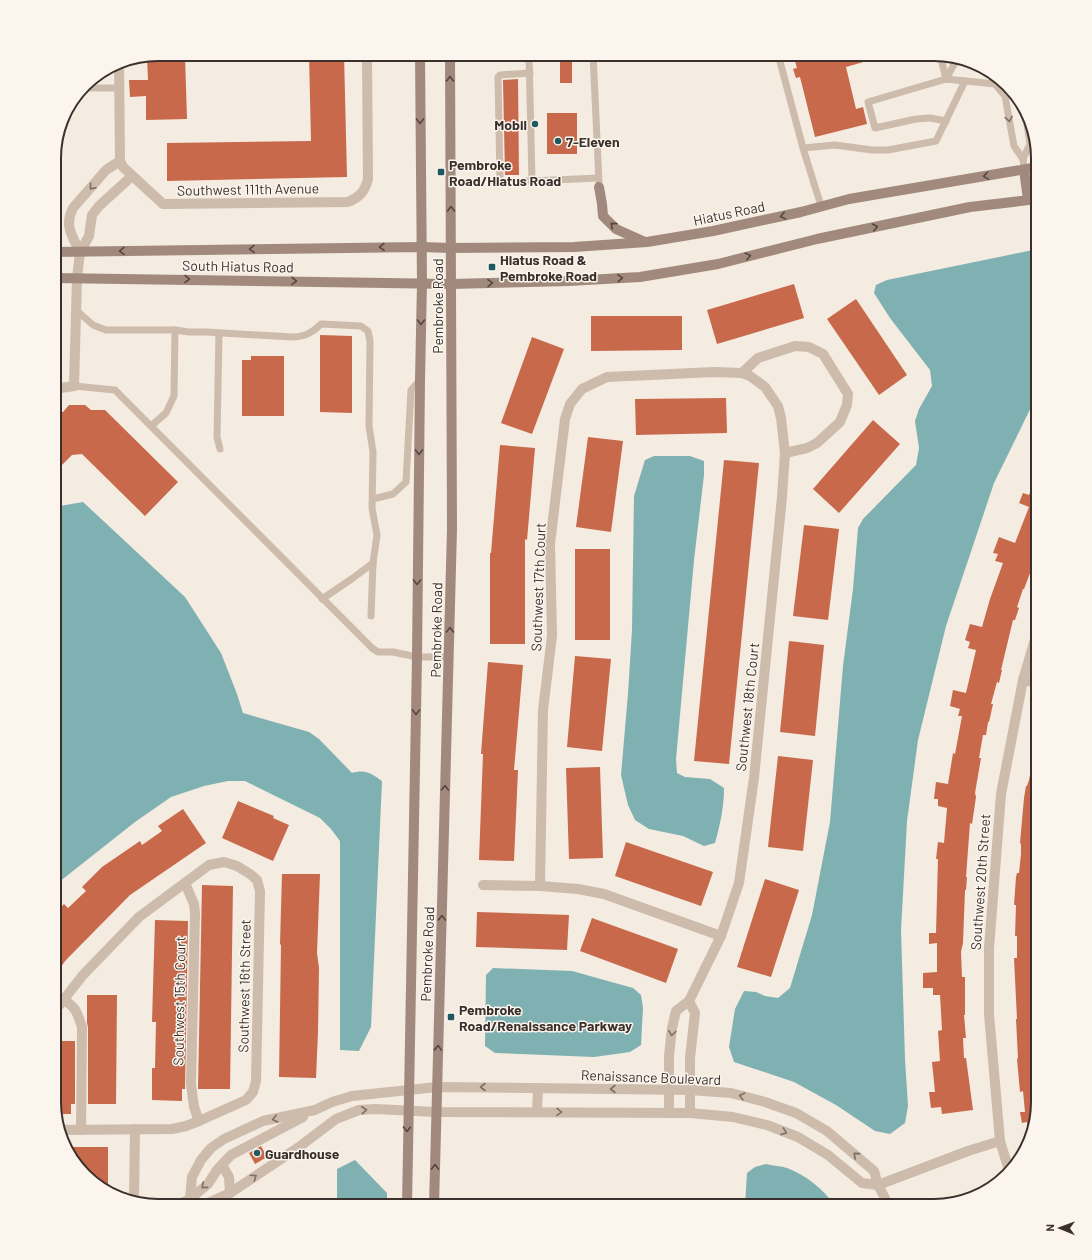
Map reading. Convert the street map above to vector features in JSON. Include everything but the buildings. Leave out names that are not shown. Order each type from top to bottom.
[{"type":"main road","name":"Pembroke Road","points":[[407,1199],[422,283],[420,61]]},
{"type":"main road","name":"Pembroke Road","points":[[434,1199],[452,529],[450,61]]},
{"type":"main road","name":"Hiatus Road","points":[[421,247],[574,247],[647,242],[801,212],[856,198],[1031,168]]},
{"type":"main road","points":[[1024,170],[1031,193]]},
{"type":"main road","points":[[599,183],[602,216],[616,229],[647,242]]},
{"type":"main road","points":[[422,283],[451,284],[569,281],[640,277],[718,264],[817,239],[970,207],[1031,199]]},
{"type":"main road","name":"South Hiatus Road","points":[[61,252],[421,247]]},
{"type":"main road","name":"South Hiatus Road","points":[[61,278],[422,283]]},
{"type":"street","name":"Southwest 111th Avenue","points":[[122,164],[132,176],[163,204],[348,202],[361,194],[366,187],[368,178],[367,61]]},
{"type":"street","points":[[80,252],[69,230],[70,214],[73,208],[106,170],[122,164],[119,69]]},
{"type":"street","points":[[61,388],[74,386],[77,278],[80,252],[89,236],[92,215],[99,206],[132,176]]},
{"type":"street","points":[[742,372],[758,358],[795,346],[809,347],[823,354],[848,394],[847,406],[840,422],[817,443],[807,448],[786,453]]},
{"type":"street","name":"Southwest 17th Court","points":[[540,886],[543,710],[552,636],[550,544],[565,419],[570,404],[582,388],[607,377],[742,372]]},
{"type":"street","name":"Southwest 18th Court","points":[[669,1112],[669,1056],[672,1028],[676,1010],[689,1001],[721,936],[739,883],[754,778],[786,453],[778,406],[765,387],[742,372]]},
{"type":"street","name":"Southwest 20th Street","points":[[1008,1165],[1000,1141],[989,1014],[989,948],[1001,794],[1023,680],[1031,653]]},
{"type":"street","points":[[1023,680],[1031,682]]},
{"type":"street","name":"Southwest 16th Street","points":[[185,883],[209,865],[224,862],[237,866],[250,874],[257,880],[260,891],[256,1081],[253,1092],[246,1100],[199,1121]]},
{"type":"street","points":[[61,1004],[83,975],[139,917],[185,883]]},
{"type":"street","name":"Southwest 15th Court","points":[[185,883],[194,904],[195,913],[191,1084],[194,1107],[199,1121]]},
{"type":"street","points":[[483,885],[540,886],[578,889],[604,894],[721,936]]},
{"type":"street","points":[[64,1000],[73,1006],[82,1027],[81,1130]]},
{"type":"street","points":[[689,1001],[695,1013],[690,1058],[690,1112]]},
{"type":"street","name":"Renaissance Boulevard","points":[[315,1110],[332,1102],[352,1096],[437,1087],[690,1090],[731,1093],[765,1102],[796,1113],[827,1131],[874,1171],[878,1186],[885,1199]]},
{"type":"street","points":[[537,1112],[538,1088]]},
{"type":"street","points":[[217,1199],[230,1193],[299,1147],[336,1119],[359,1110],[375,1109],[436,1112],[594,1113],[690,1112],[733,1117],[767,1125],[798,1137],[828,1155],[862,1183],[878,1186],[968,1151],[1000,1141]]},
{"type":"street","points":[[190,1198],[208,1184],[222,1165],[232,1155],[315,1110]]},
{"type":"street","points":[[190,1198],[192,1177],[201,1160],[211,1148],[224,1139],[263,1121],[315,1110]]},
{"type":"street","points":[[65,1130],[172,1129],[199,1121]]},
{"type":"street","points":[[134,1196],[135,1129]]},
{"type":"street","points":[[222,1165],[229,1177],[230,1193]]},
{"type":"lane","points":[[529,61],[532,181]]},
{"type":"lane","points":[[530,73],[500,75],[498,77],[500,179],[503,182],[532,181],[599,183],[594,61]]},
{"type":"lane","points":[[780,61],[803,148],[821,206]]},
{"type":"lane","points":[[942,61],[946,79]]},
{"type":"lane","points":[[946,79],[955,63]]},
{"type":"lane","points":[[946,121],[930,118],[916,119],[875,128],[868,102],[946,79],[995,83]]},
{"type":"lane","points":[[803,148],[835,145],[872,150],[888,150],[936,141],[965,81]]},
{"type":"lane","points":[[1000,87],[1005,96],[1014,146],[1023,159],[1024,170]]},
{"type":"lane","points":[[90,88],[120,88]]},
{"type":"lane","points":[[1023,159],[1030,144]]},
{"type":"lane","points":[[76,310],[93,325],[106,330],[175,330],[219,334],[300,337],[312,332],[321,324],[361,326],[368,331],[370,341],[369,426],[373,452],[372,508],[377,535],[373,563],[371,616]]},
{"type":"lane","points":[[151,426],[166,413],[174,396],[175,330]]},
{"type":"lane","points":[[219,334],[217,437],[220,449]]},
{"type":"lane","points":[[373,499],[393,494],[406,482],[411,390],[420,380]]},
{"type":"lane","points":[[74,386],[115,390],[372,648],[378,652],[393,652],[417,658],[449,657]]},
{"type":"lane","points":[[322,599],[354,578],[373,563]]},
{"type":"water","points":[[1031,250],[1031,407],[994,483],[946,626],[918,740],[907,821],[901,930],[908,1106],[905,1123],[890,1134],[875,1131],[836,1105],[794,1082],[734,1062],[729,1047],[735,1009],[744,991],[756,992],[765,996],[778,998],[790,988],[812,915],[830,822],[843,666],[853,589],[858,528],[863,519],[916,465],[919,448],[915,421],[919,409],[932,386],[930,370],[890,318],[874,293],[876,285],[887,280]]},
{"type":"water","points":[[654,456],[690,456],[704,461],[704,475],[694,560],[676,759],[677,773],[685,777],[710,779],[724,788],[719,829],[715,843],[704,846],[683,836],[649,829],[635,820],[628,805],[621,775],[632,630],[634,496],[645,460]]},
{"type":"water","points":[[83,502],[185,597],[221,653],[243,713],[309,732],[319,739],[352,773],[361,771],[368,772],[382,781],[371,1027],[359,1051],[340,1050],[340,841],[320,818],[245,781],[228,781],[204,786],[171,797],[135,822],[61,880],[61,506]]},
{"type":"water","points":[[493,968],[572,971],[633,988],[641,995],[643,1008],[641,1045],[630,1052],[594,1057],[495,1053],[485,1046],[486,975]]},
{"type":"water","points":[[355,1160],[387,1193],[387,1199],[337,1199],[337,1169]]},
{"type":"water","points":[[766,1164],[795,1171],[808,1179],[830,1199],[745,1199],[747,1173],[755,1167]]},
{"type":"place","name":"Mobil","points":[[535,124]]},
{"type":"place","name":"7-Eleven","points":[[558,141]]},
{"type":"place","name":"Pembroke Road/Hiatus Road","points":[[441,172]]},
{"type":"place","name":"Hiatus Road & Pembroke Road","points":[[492,267]]},
{"type":"place","name":"Pembroke Road/Renaissance Parkway","points":[[451,1017]]},
{"type":"place","name":"Guardhouse","points":[[257,1153]]}]
